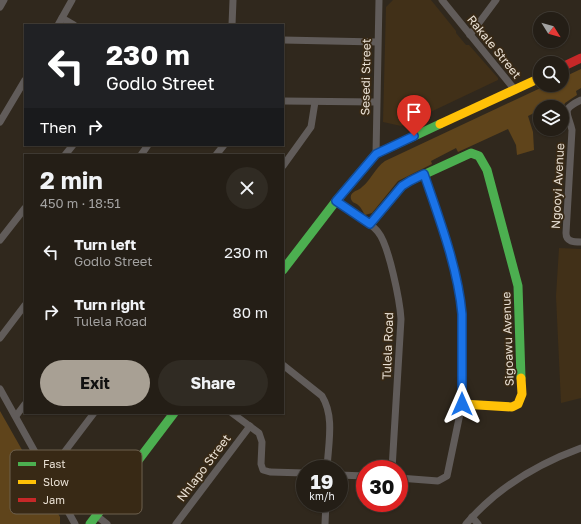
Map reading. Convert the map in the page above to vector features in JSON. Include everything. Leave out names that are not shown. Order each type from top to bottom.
[{"type":"street","points":[[0,7],[4,0]]},
{"type":"street","points":[[59,24],[72,0]]},
{"type":"street","points":[[232,24],[233,0]]},
{"type":"street","name":"Sesedi Street","points":[[376,154],[379,0]]},
{"type":"street","name":"Rakale Street","points":[[442,0],[515,90]]},
{"type":"street","points":[[470,35],[496,0]]},
{"type":"street","points":[[62,18],[72,24]]},
{"type":"street","points":[[284,40],[378,42]]},
{"type":"street","points":[[569,64],[581,58]]},
{"type":"street","points":[[284,269],[336,201],[376,154],[533,81]]},
{"type":"street","points":[[0,122],[24,82]]},
{"type":"street","points":[[284,100],[315,102],[376,102]]},
{"type":"street","name":"Ngooyi Avenue","points":[[578,242],[568,239],[566,233],[572,130],[566,114],[571,105],[581,100]]},
{"type":"street","points":[[284,165],[311,127],[315,102]]},
{"type":"street","points":[[66,154],[72,146]]},
{"type":"street","points":[[217,154],[223,146]]},
{"type":"street","name":"Sigoawu Avenue","points":[[424,174],[466,155],[474,153],[481,158],[487,170],[518,286],[522,394],[518,404],[512,407],[462,404]]},
{"type":"street","points":[[370,224],[402,186],[424,174],[446,242],[460,299],[462,314],[462,404],[447,476],[438,481],[408,479]]},
{"type":"street","name":"Tulela Road","points":[[336,201],[370,224],[383,239],[401,308],[393,460]]},
{"type":"street","points":[[0,240],[24,209]]},
{"type":"street","points":[[0,338],[24,306]]},
{"type":"street","points":[[284,366],[322,396],[326,402],[330,419],[328,460]]},
{"type":"street","points":[[0,389],[34,450]]},
{"type":"street","points":[[16,416],[24,405]]},
{"type":"street","points":[[66,450],[93,414]]},
{"type":"street","points":[[142,456],[173,414]]},
{"type":"street","points":[[233,414],[256,430],[260,436],[262,442],[261,464],[263,470],[270,472],[296,473]]},
{"type":"street","name":"Nhlapo Street","points":[[176,524],[250,426]]},
{"type":"street","points":[[466,524],[497,494],[522,476],[559,456],[581,448]]},
{"type":"street","points":[[325,524],[326,512]]},
{"type":"street","points":[[69,514],[75,524]]},
{"type":"street","points":[[90,524],[97,516],[107,524]]},
{"type":"street","points":[[472,517],[478,524]]},
{"type":"shaded area","points":[[393,0],[431,0],[466,45],[469,45],[498,78],[498,80],[401,126],[383,122],[386,7]]},
{"type":"shaded area","points":[[581,69],[581,88],[576,91],[577,95],[569,100],[533,100],[533,114],[528,116],[533,132],[534,150],[517,155],[516,145],[508,129],[458,152],[456,148],[431,161],[432,164],[398,181],[372,213],[365,215],[361,208],[353,202],[351,194],[361,188],[378,167],[385,161],[533,92],[569,92],[569,75]]},
{"type":"shaded area","points":[[559,248],[581,249],[581,398],[561,403],[556,296]]},
{"type":"shaded area","points":[[0,411],[22,450],[10,450],[10,514],[58,514],[60,517],[60,524],[0,524]]},
{"type":"traffic: fast","points":[[284,269],[336,201],[376,154],[440,124]]},
{"type":"traffic: fast","points":[[370,224],[402,186],[410,181],[471,153],[479,156],[487,170],[518,286],[521,378]]},
{"type":"traffic: fast","points":[[142,455],[173,414]]},
{"type":"traffic: fast","points":[[90,524],[98,514]]},
{"type":"traffic: slow","points":[[440,124],[533,81]]},
{"type":"traffic: slow","points":[[462,404],[512,407],[518,404],[522,394],[521,378]]},
{"type":"traffic: jam","points":[[569,64],[581,58]]},
{"type":"route","points":[[414,136],[376,154],[365,165],[336,201],[370,224],[402,186],[424,174],[446,242],[460,299],[462,314],[462,404]]}]
